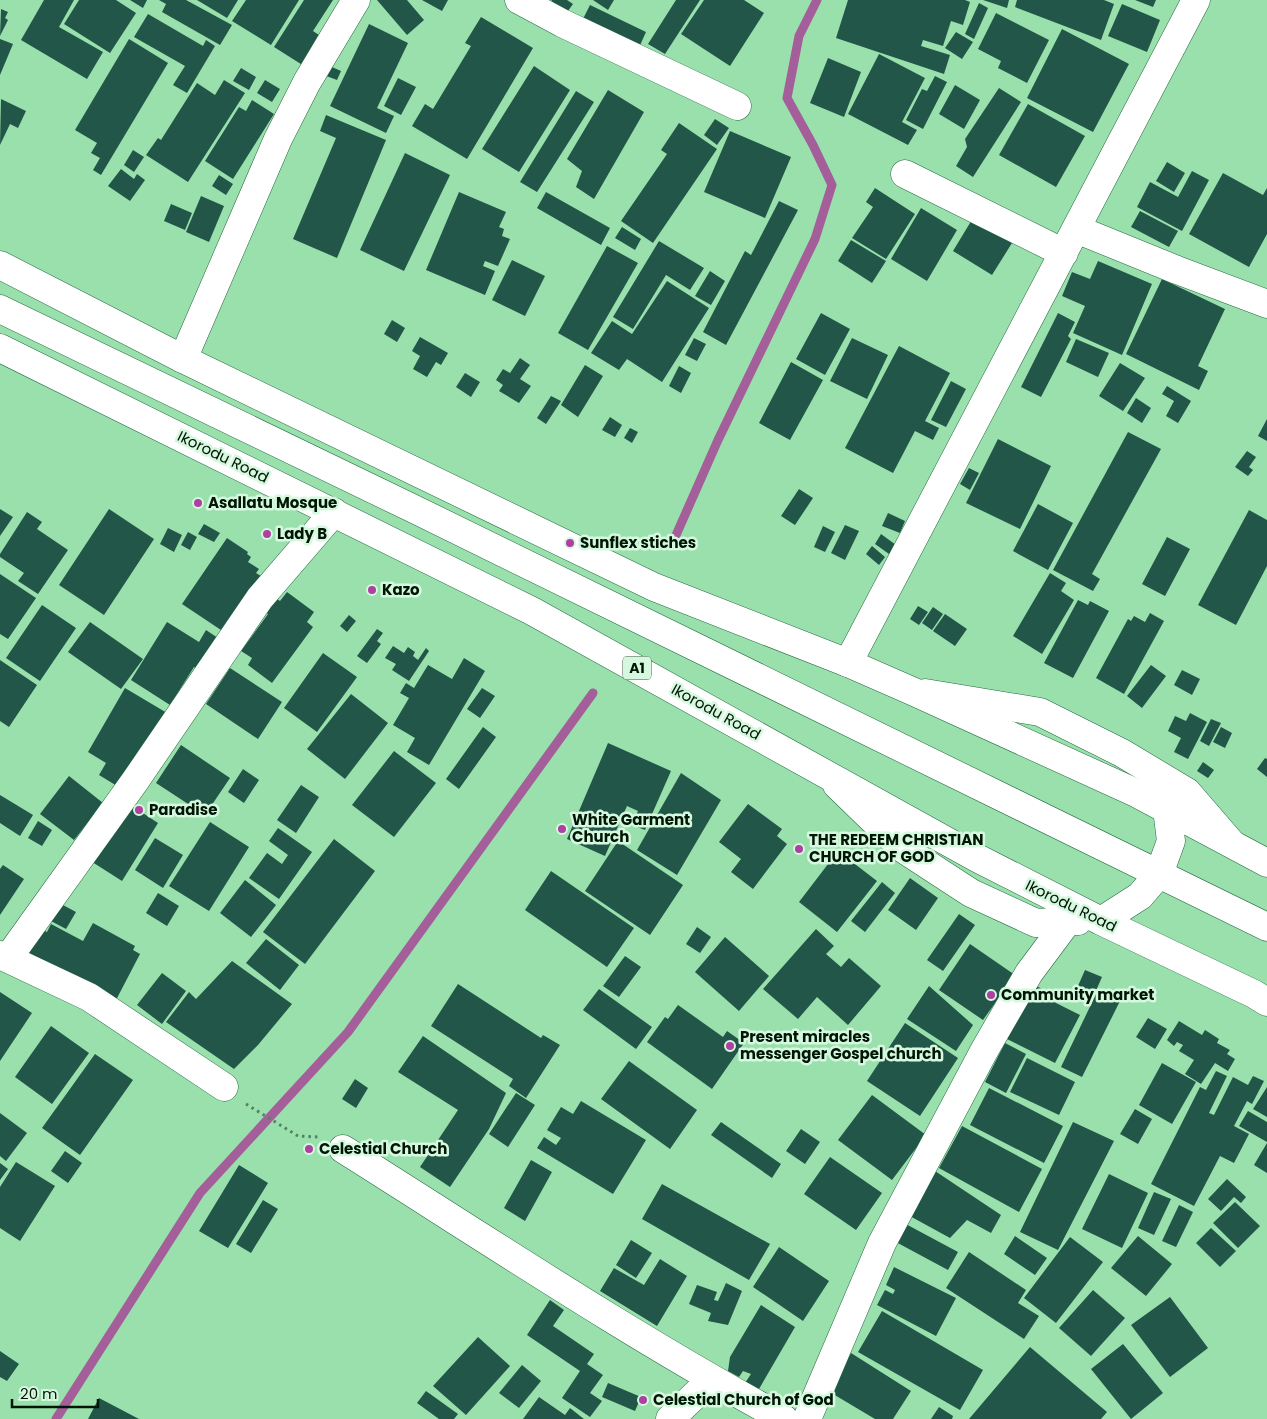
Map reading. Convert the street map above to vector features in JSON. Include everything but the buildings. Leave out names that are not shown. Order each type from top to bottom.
[{"type":"main road","points":[[183,359],[278,139],[307,82],[356,0]]},
{"type":"main road","points":[[519,0],[737,106]]},
{"type":"main road","points":[[848,662],[1196,0]]},
{"type":"main road","points":[[905,174],[1070,241],[1177,270],[1267,304]]},
{"type":"main road","points":[[0,265],[183,359],[654,587],[848,662],[1134,792],[1267,863]]},
{"type":"main road","points":[[0,309],[414,509],[1267,927]]},
{"type":"main road","name":"Ikorodu Road","points":[[3,356],[334,512],[532,611],[977,858],[1267,1002]]},
{"type":"main road","points":[[235,1095],[89,997],[4,956],[135,781],[260,598],[334,512]]},
{"type":"main road","points":[[912,691],[1040,712],[1122,753],[1187,792],[1232,844]]},
{"type":"main road","points":[[823,772],[902,848],[972,893],[1036,923],[1100,920],[1140,896],[1159,874],[1171,840],[1167,809]]},
{"type":"main road","points":[[807,1419],[882,1243],[984,1051],[1029,973],[1067,922]]},
{"type":"main road","points":[[343,1148],[572,1294],[712,1380],[784,1419]]},
{"type":"main road","points":[[670,1419],[712,1380]]},
{"type":"path","points":[[235,1095],[298,1136]]},
{"type":"waterway","points":[[673,542],[718,440],[815,239],[832,185],[813,145],[787,98],[799,36],[817,0]]},
{"type":"waterway","points":[[56,1419],[200,1193],[348,1032],[593,693]]},
{"type":"place","name":"Asallatu Mosque","points":[[198,503]]},
{"type":"place","name":"Lady B","points":[[267,534]]},
{"type":"place","name":"Sunflex stiches","points":[[570,543]]},
{"type":"place","name":"Kazo","points":[[372,590]]},
{"type":"place","name":"Paradise","points":[[139,810]]},
{"type":"place","name":"White Garment Church","points":[[562,829]]},
{"type":"place","name":"THE REDEEM CHRISTIAN CHURCH OF GOD","points":[[799,849]]},
{"type":"place","name":"Community market","points":[[991,995]]},
{"type":"place","name":"Present miracles messenger Gospel church","points":[[730,1046]]},
{"type":"place","name":"Celestial Church","points":[[309,1149]]},
{"type":"place","name":"Celestial Church of God","points":[[643,1400]]}]
